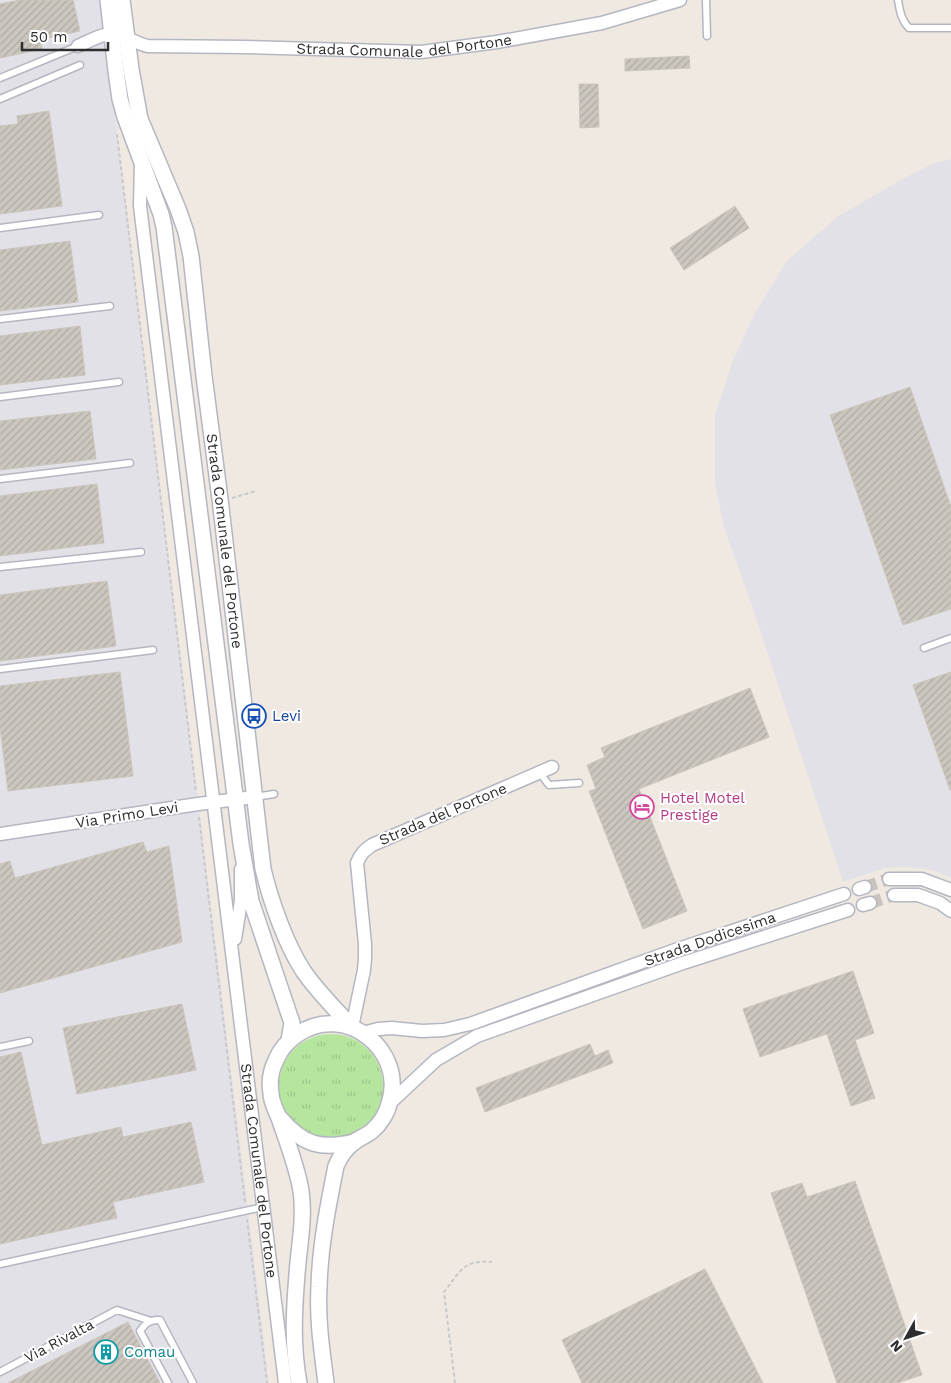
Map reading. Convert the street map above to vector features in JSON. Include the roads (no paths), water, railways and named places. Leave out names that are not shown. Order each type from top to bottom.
[{"type":"street","name":"Strada Comunale del Portone","points":[[108,0],[141,121],[178,209],[186,232],[191,256],[262,870],[289,943],[307,976],[358,1030],[378,1045],[388,1064],[392,1086],[390,1103],[386,1112],[373,1130],[354,1142],[339,1159],[336,1166],[326,1216],[318,1308],[326,1383]]},
{"type":"street","name":"Strada Comunale del Portone","points":[[122,0],[116,71],[120,99],[164,227],[241,844],[251,900],[292,1023],[289,1040]]},
{"type":"street","name":"Strada Comunale del Portone","points":[[119,36],[140,45],[156,46],[421,52],[497,42],[602,23],[680,0]]},
{"type":"street","points":[[78,46],[104,35],[119,36]]},
{"type":"street","name":"Strada Comunale del Portone","points":[[141,156],[140,206],[285,1383]]},
{"type":"street","name":"Strada del Portone","points":[[358,1030],[365,959],[357,863],[359,856],[372,845],[546,770]]},
{"type":"street","name":"Via Primo Levi","points":[[0,834],[254,797]]},
{"type":"street","name":"Strada Comunale del Portone","points":[[233,959],[241,901],[241,844]]},
{"type":"street","points":[[890,879],[922,879],[951,890]]},
{"type":"street","name":"Strada Dodicesima","points":[[358,1030],[392,1028],[422,1031],[453,1028],[470,1024],[678,949],[844,894]]},
{"type":"street","points":[[894,895],[918,895],[940,903],[951,911]]},
{"type":"street","name":"Strada Dodicesima","points":[[390,1103],[436,1060],[477,1036],[683,963],[848,910]]},
{"type":"street","points":[[577,986],[581,999]]},
{"type":"street","name":"Strada Comunale del Portone","points":[[298,1383],[294,1326],[297,1272],[303,1222],[302,1206],[298,1176],[270,1093],[271,1075],[276,1058],[289,1040],[304,1030],[318,1025],[336,1024],[358,1030]]},
{"type":"street","name":"Strada Comunale del Portone","points":[[278,1115],[289,1128],[302,1138],[318,1145],[337,1146],[354,1142]]},
{"type":"lane","points":[[706,0],[708,36]]},
{"type":"lane","points":[[898,0],[901,16],[909,28],[951,28]]},
{"type":"lane","points":[[0,78],[78,46]]},
{"type":"lane","points":[[0,99],[80,65]]},
{"type":"lane","points":[[0,228],[99,215]]},
{"type":"lane","points":[[0,319],[110,306]]},
{"type":"lane","points":[[0,397],[120,382]]},
{"type":"lane","points":[[0,479],[130,463]]},
{"type":"lane","points":[[0,566],[141,552]]},
{"type":"lane","points":[[924,648],[951,638]]},
{"type":"lane","points":[[0,669],[153,650]]},
{"type":"lane","points":[[546,770],[549,786],[579,783]]},
{"type":"lane","points":[[254,797],[274,794]]},
{"type":"lane","points":[[0,1047],[29,1041]]},
{"type":"lane","points":[[0,1264],[263,1207]]},
{"type":"lane","name":"Via Rivalta","points":[[0,1372],[117,1310],[151,1322]]},
{"type":"lane","points":[[168,1383],[140,1331],[146,1323],[160,1320],[194,1383]]},
{"type":"tunnel","points":[[865,887],[889,879]]},
{"type":"tunnel","points":[[870,903],[894,895]]},
{"type":"place","name":"Levi","points":[[254,716]]},
{"type":"place","name":"Hotel Motel Prestige","points":[[642,807]]},
{"type":"place","name":"Comau","points":[[106,1352]]}]
